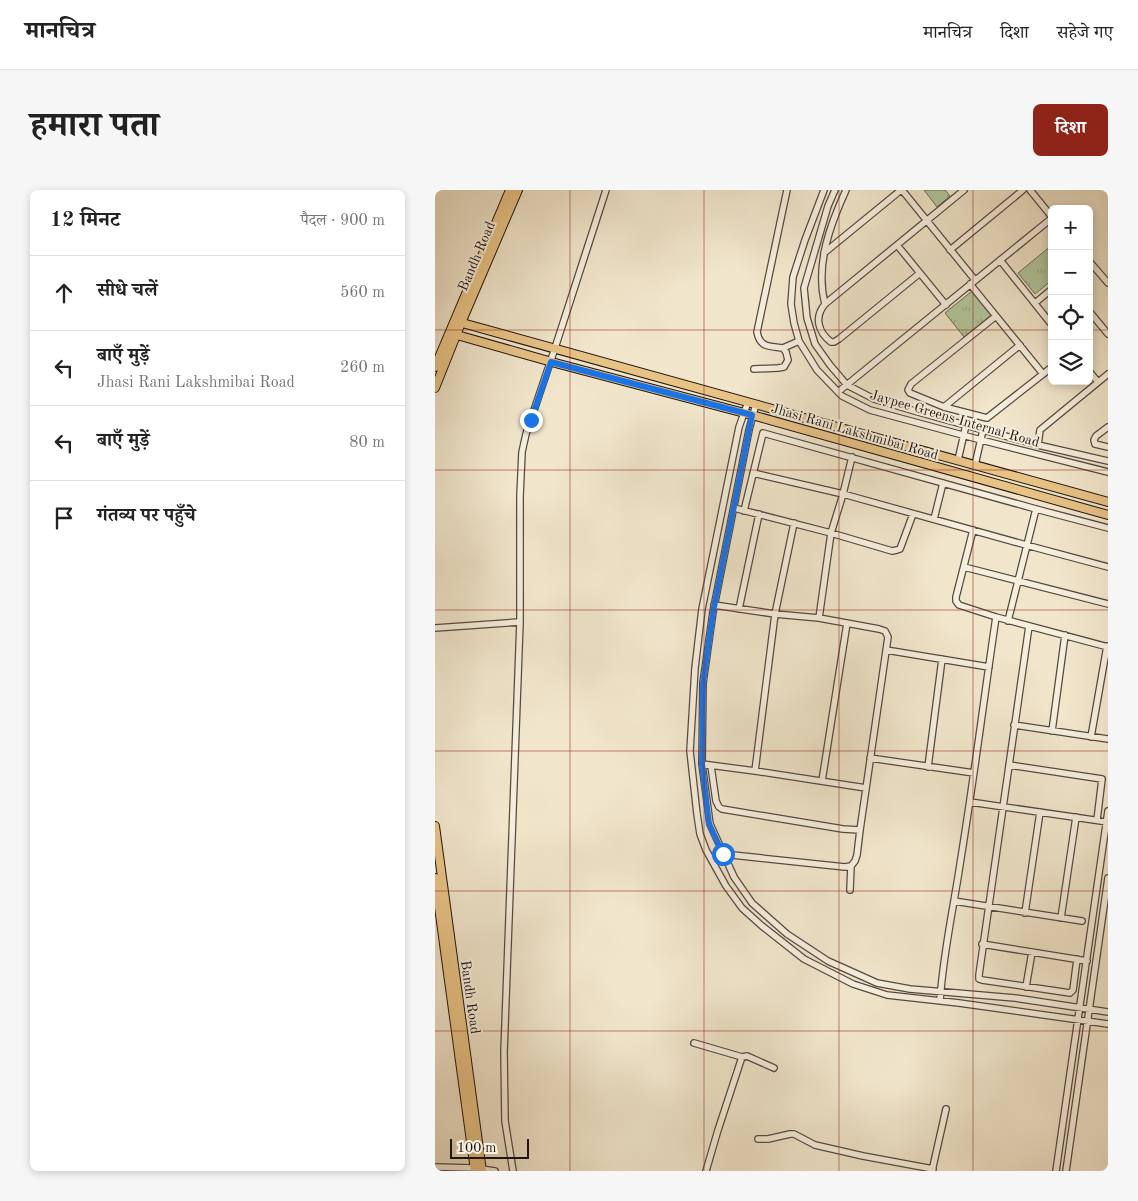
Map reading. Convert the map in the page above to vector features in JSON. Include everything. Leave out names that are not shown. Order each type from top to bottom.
[{"type":"main road","name":"Bandh Road","points":[[435,388],[453,334],[510,190]]},
{"type":"main road","name":"Bandh Road","points":[[458,322],[518,190]]},
{"type":"main road","name":"Jhasi Rani Lakshmibai Road","points":[[458,322],[1108,502]]},
{"type":"main road","name":"Bandh Road","points":[[435,367],[453,334]]},
{"type":"main road","name":"Jhasi Rani Lakshmibai Road","points":[[453,334],[1108,514]]},
{"type":"main road","name":"Bandh Road","points":[[435,826],[478,1170]]},
{"type":"main road","name":"Bandh Road","points":[[435,878],[478,1170]]},
{"type":"street","points":[[513,1171],[505,1121],[504,1052],[520,622],[522,452],[526,434],[606,190]]},
{"type":"street","points":[[787,190],[757,332],[758,340],[765,346],[783,348],[799,340]]},
{"type":"street","name":"Jaypee Greens Internal Road","points":[[824,190],[793,277],[791,304],[799,340],[817,370],[842,396],[870,410],[1108,472]]},
{"type":"street","name":"Jaypee Greens Internal Road","points":[[835,190],[828,206],[804,288],[807,318],[815,344],[847,385],[875,399],[983,430],[1108,461]]},
{"type":"street","points":[[825,304],[821,289],[824,253],[831,227],[846,190]]},
{"type":"street","points":[[824,253],[902,190],[950,250],[996,316],[1043,374]]},
{"type":"street","points":[[920,273],[834,342],[827,339],[820,328],[819,314],[825,304],[964,190]]},
{"type":"street","points":[[950,250],[1023,190]]},
{"type":"street","points":[[1030,190],[1048,212]]},
{"type":"street","points":[[838,392],[1048,220]]},
{"type":"street","points":[[897,245],[945,305]]},
{"type":"street","points":[[1000,260],[1048,320]]},
{"type":"street","points":[[1093,266],[1108,283]]},
{"type":"street","points":[[1035,304],[1048,293]]},
{"type":"street","points":[[996,316],[909,387],[910,393],[944,407],[987,418],[991,417],[1048,370]]},
{"type":"street","points":[[1093,316],[1108,334]]},
{"type":"street","points":[[944,407],[1020,345]]},
{"type":"street","points":[[754,369],[784,367],[788,360],[783,348]]},
{"type":"street","points":[[1037,444],[1040,430],[1108,374]]},
{"type":"street","points":[[1093,376],[1098,382]]},
{"type":"street","points":[[752,403],[748,414],[734,508],[714,605],[703,683],[702,764],[709,824],[734,877],[752,903],[787,934],[827,961],[877,983],[910,989],[1015,998],[1108,1012]]},
{"type":"street","points":[[748,414],[739,427],[701,609],[690,751],[700,834],[706,850],[725,886],[742,908],[761,926],[804,959],[853,984],[887,996],[940,1001],[1108,1024]]},
{"type":"street","points":[[958,460],[966,425]]},
{"type":"street","points":[[1108,427],[1096,436],[1094,440],[1095,444],[1108,447]]},
{"type":"street","points":[[975,465],[983,430]]},
{"type":"street","points":[[744,511],[763,432],[1108,528]]},
{"type":"street","points":[[819,618],[831,533],[852,457]]},
{"type":"street","points":[[753,473],[843,494],[1108,567]]},
{"type":"street","points":[[933,519],[943,483]]},
{"type":"street","points":[[734,508],[892,551],[900,549],[913,514]]},
{"type":"street","points":[[1008,621],[1036,509]]},
{"type":"street","points":[[739,609],[759,514]]},
{"type":"street","points":[[755,771],[775,614],[793,523]]},
{"type":"street","points":[[973,530],[956,597],[959,605],[1008,621],[1107,646],[1091,737]]},
{"type":"street","points":[[964,567],[1108,604]]},
{"type":"street","points":[[714,605],[819,618],[885,631],[888,638],[857,855],[851,866],[850,890]]},
{"type":"street","points":[[940,1001],[949,926],[955,901],[996,617]]},
{"type":"street","points":[[435,628],[520,622]]},
{"type":"street","points":[[822,781],[847,623]]},
{"type":"street","points":[[1029,626],[982,944],[979,979],[1070,993],[1073,990],[1077,958]]},
{"type":"street","points":[[1052,731],[1065,636]]},
{"type":"street","points":[[886,650],[989,667]]},
{"type":"street","points":[[928,767],[942,659]]},
{"type":"street","points":[[1015,725],[1108,739]]},
{"type":"street","points":[[870,758],[974,773]]},
{"type":"street","points":[[702,764],[866,788]]},
{"type":"street","points":[[1009,765],[1103,779],[1097,820]]},
{"type":"street","points":[[711,766],[716,801],[719,808],[843,829],[860,830]]},
{"type":"street","points":[[970,802],[1107,822]]},
{"type":"street","points":[[1056,1171],[1108,810]]},
{"type":"street","points":[[697,814],[708,812]]},
{"type":"street","points":[[1025,912],[1040,812]]},
{"type":"street","points":[[1061,918],[1076,817]]},
{"type":"street","points":[[723,854],[845,867],[851,866]]},
{"type":"street","points":[[1066,1171],[1108,878]]},
{"type":"street","points":[[955,901],[1082,921]]},
{"type":"street","points":[[982,944],[1087,961]]},
{"type":"street","points":[[1026,987],[1032,952]]},
{"type":"street","points":[[694,1043],[742,1057],[747,1056],[774,1068]]},
{"type":"street","points":[[707,1171],[718,1130],[742,1057]]},
{"type":"street","points":[[758,1138],[768,1139],[794,1134],[815,1145],[933,1170],[946,1109]]},
{"type":"street","points":[[435,1167],[495,1171]]},
{"type":"green space","points":[[924,190],[945,190],[950,196],[937,207]]},
{"type":"green space","points":[[1048,248],[1048,283],[1035,294],[1018,273]]},
{"type":"green space","points":[[972,291],[991,315],[964,337],[945,313]]},
{"type":"route","points":[[531,420],[551,362],[752,415],[713,612],[703,683],[702,764],[709,824],[723,854]]}]
